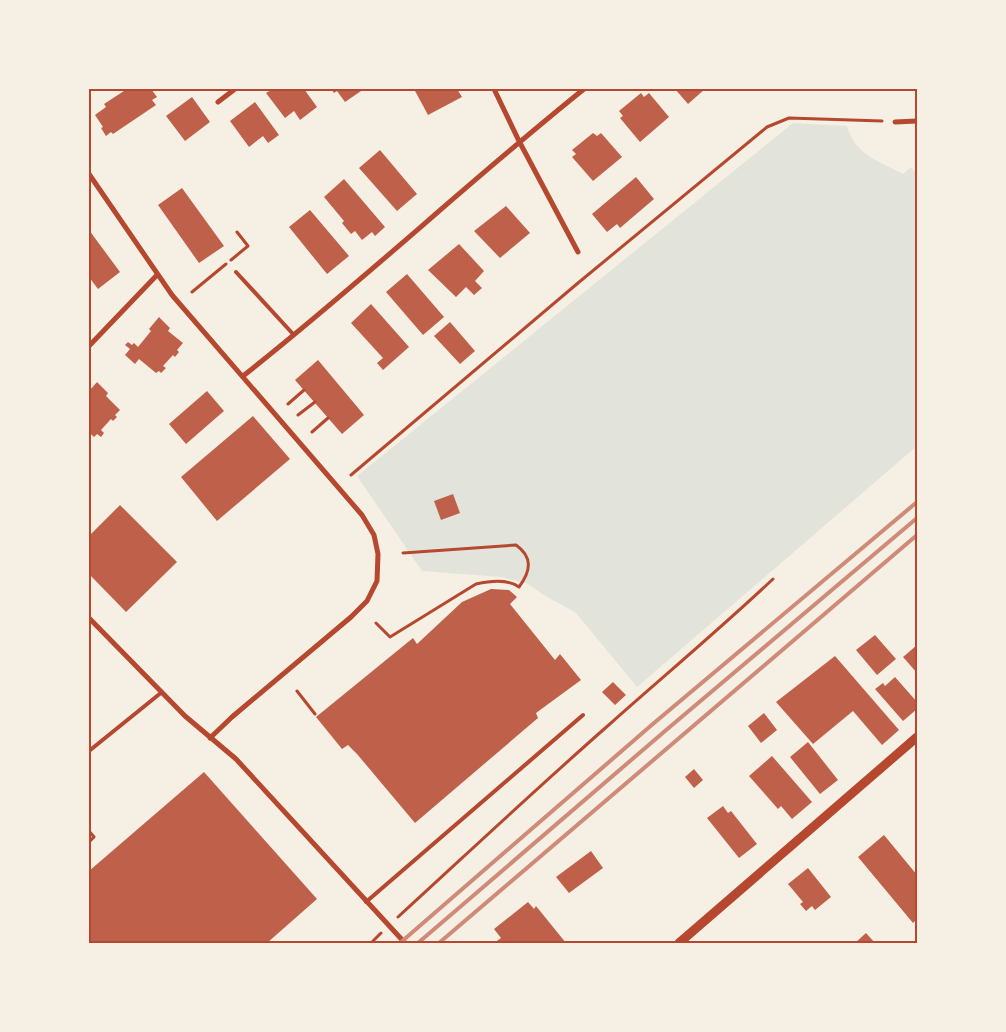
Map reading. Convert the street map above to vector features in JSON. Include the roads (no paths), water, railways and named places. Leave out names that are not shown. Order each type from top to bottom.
[{"type":"street","points":[[218,102],[235,89]]},
{"type":"street","points":[[494,89],[578,252]]},
{"type":"street","points":[[243,376],[519,140],[584,89]]},
{"type":"street","points":[[895,122],[917,120]]},
{"type":"street","points":[[89,174],[172,295],[362,515],[374,535],[378,554],[377,581],[367,601],[351,617],[210,738]]},
{"type":"street","points":[[89,346],[157,275]]},
{"type":"street","points":[[89,618],[185,716],[236,759],[405,943]]},
{"type":"street","points":[[680,943],[917,737]]},
{"type":"lane","points":[[236,272],[293,334]]},
{"type":"lane","points":[[89,751],[162,692]]},
{"type":"lane","points":[[366,902],[583,715]]},
{"type":"railway","points":[[400,943],[654,723],[917,502]]},
{"type":"railway","points":[[418,943],[917,518]]},
{"type":"railway","points":[[439,943],[917,535]]}]
